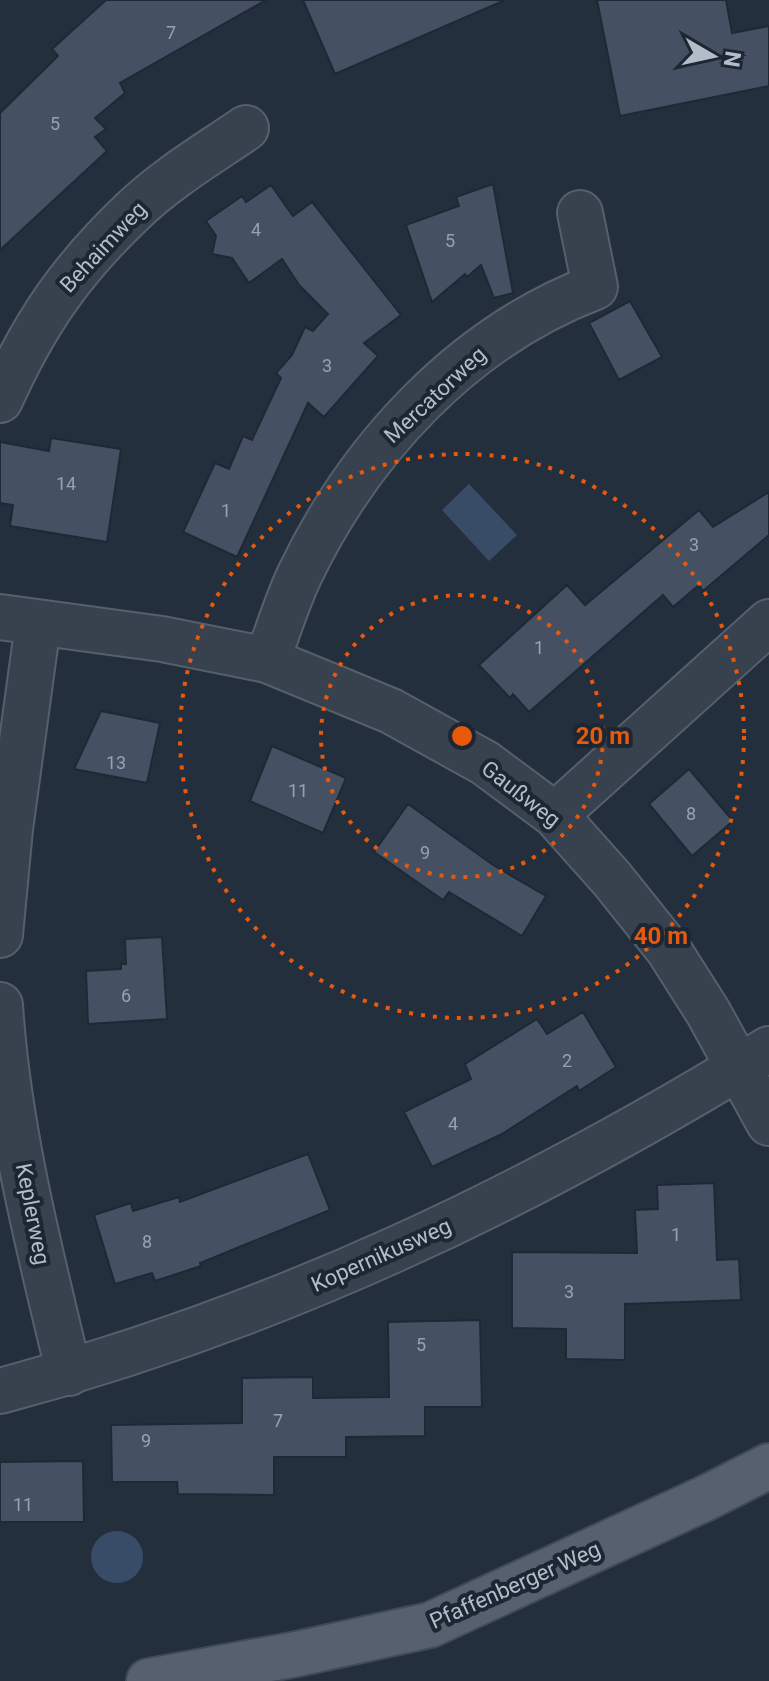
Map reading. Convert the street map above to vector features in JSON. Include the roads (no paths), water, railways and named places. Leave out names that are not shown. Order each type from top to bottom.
[{"type":"main road","name":"Pfaffenberger Weg","points":[[152,1681],[430,1625],[769,1466]]},
{"type":"street","name":"Behaimweg","points":[[0,400],[45,311],[75,272],[134,210],[246,128]]},
{"type":"street","name":"Mercatorweg","points":[[267,660],[299,575],[349,487],[389,434],[469,359],[562,300],[595,287],[580,213]]},
{"type":"street","name":"Gaußweg","points":[[19,621],[162,639],[267,660],[391,711],[485,763],[555,815],[668,949],[754,1059],[769,1123]]},
{"type":"street","points":[[0,935],[10,829],[19,621]]},
{"type":"street","points":[[555,815],[769,622]]},
{"type":"street","name":"Keplerweg","points":[[0,1005],[3,1050],[22,1157],[69,1373]]},
{"type":"street","name":"Kopernikusweg","points":[[0,1391],[69,1373],[167,1341],[362,1266],[488,1208],[631,1131],[754,1059]]},
{"type":"water","points":[[469,484],[517,535],[489,561],[442,510]]},
{"type":"water","points":[[117,1531],[135,1539],[143,1557],[135,1575],[117,1583],[99,1575],[91,1557],[99,1539]]}]
